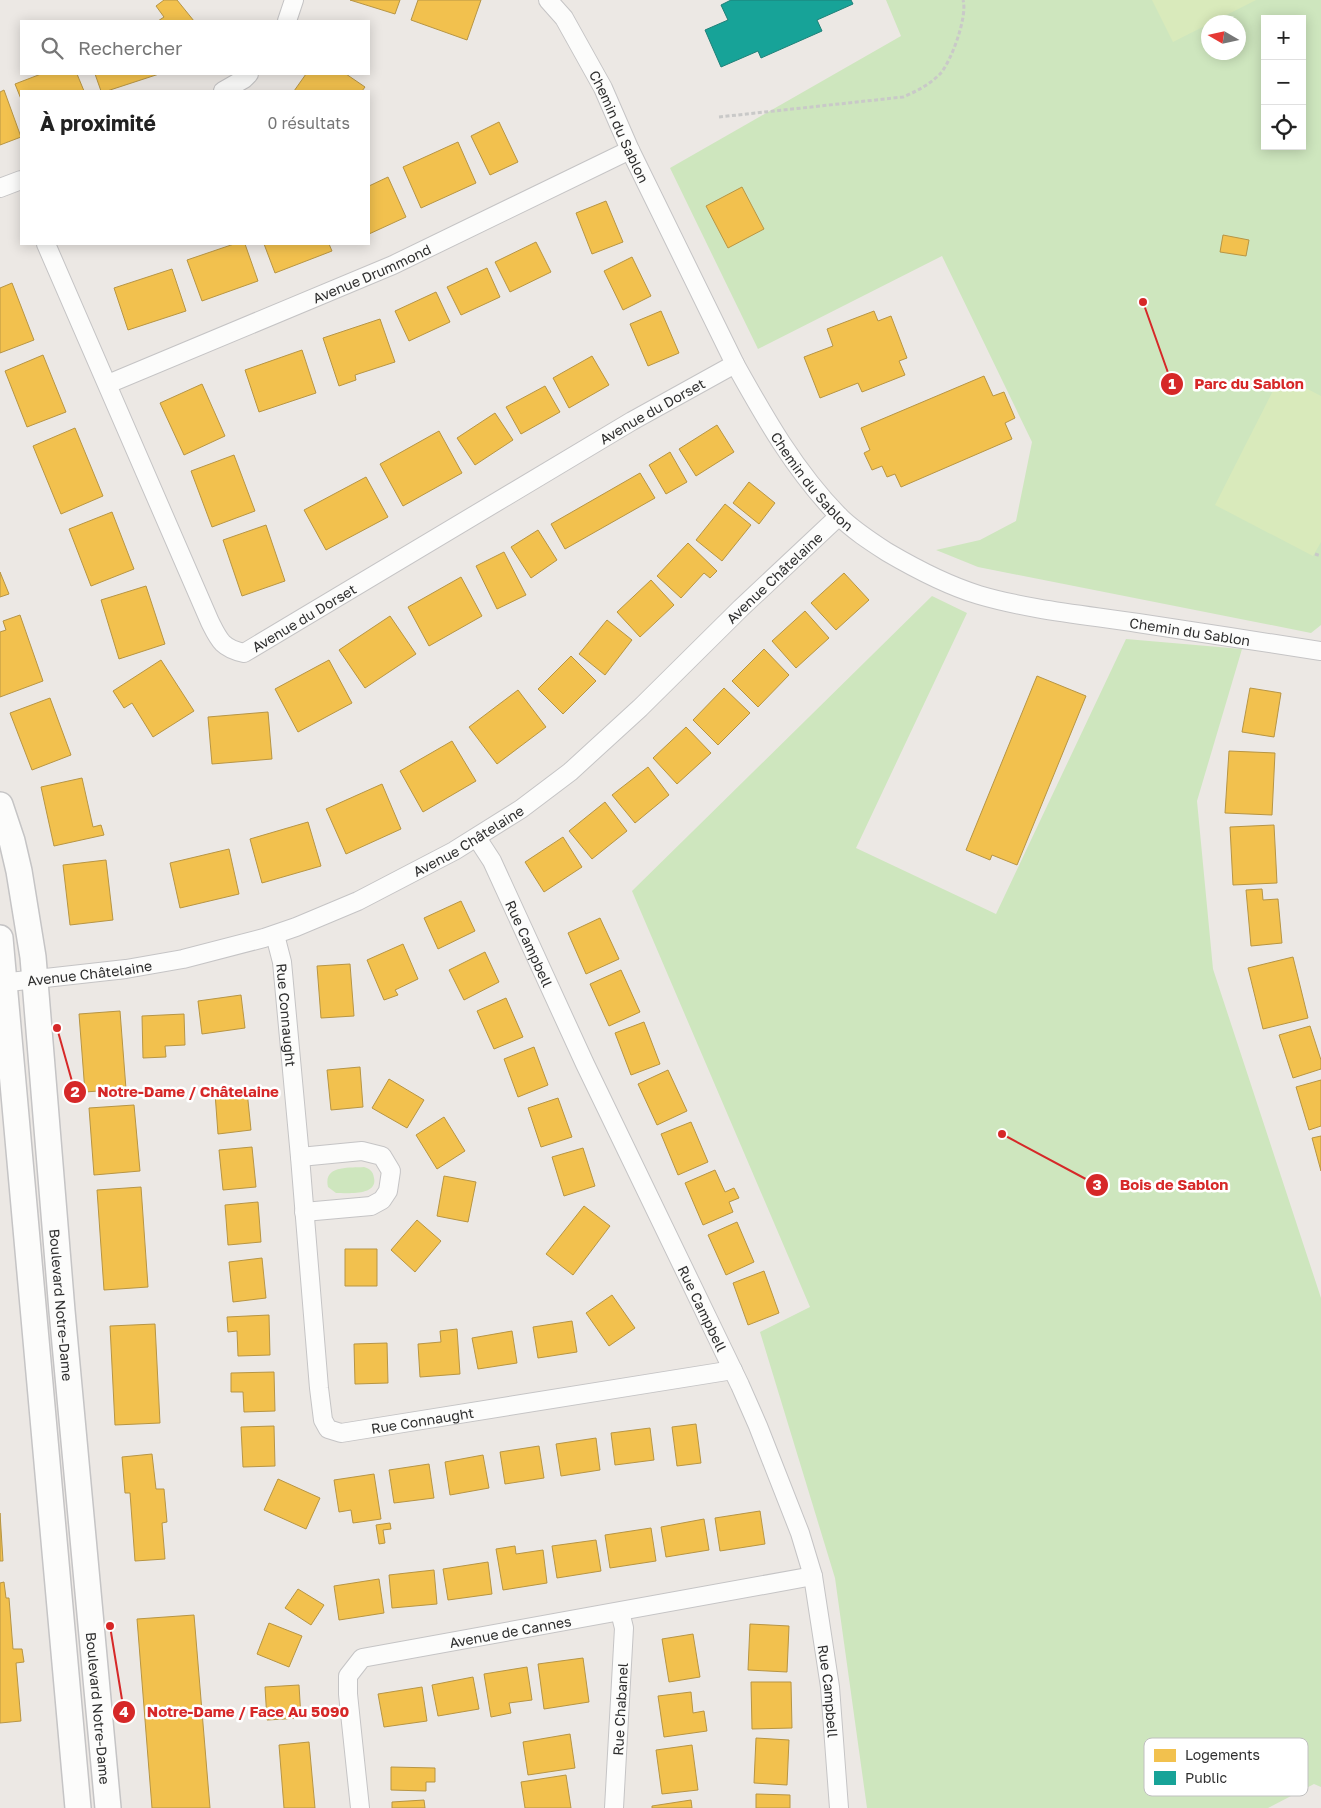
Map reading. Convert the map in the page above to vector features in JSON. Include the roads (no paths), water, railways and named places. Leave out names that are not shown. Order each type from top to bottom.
[{"type":"street","points":[[287,20],[294,0]]},
{"type":"street","name":"Chemin du Sablon","points":[[548,0],[564,18],[603,88],[630,150],[735,364],[771,428],[796,467],[839,516],[874,544],[915,568],[961,589],[980,595],[1058,611],[1321,651]]},
{"type":"street","points":[[225,90],[248,75]]},
{"type":"street","name":"Avenue Drummond","points":[[108,384],[393,265],[630,150]]},
{"type":"street","points":[[0,188],[20,183]]},
{"type":"street","name":"Avenue du Dorset","points":[[46,245],[210,622],[218,638],[230,650],[244,652],[632,421],[735,364]]},
{"type":"street","name":"Avenue Châtelaine","points":[[2,983],[126,969],[183,959],[275,935],[358,901],[424,868],[477,838],[521,809],[576,766],[640,708],[741,608],[839,516]]},
{"type":"street","name":"Boulevard Notre-Dame","points":[[0,805],[12,841],[22,889],[36,979],[62,1311],[108,1808]]},
{"type":"street","name":"Rue Campbell","points":[[477,838],[492,861],[585,1064],[733,1370],[758,1426],[800,1533],[813,1576],[830,1687],[839,1808]]},
{"type":"street","name":"Rue Connaught","points":[[275,935],[282,962],[319,1388],[323,1420],[328,1429],[341,1433],[733,1370]]},
{"type":"street","name":"Boulevard Notre-Dame","points":[[0,938],[2,983],[78,1808]]},
{"type":"street","points":[[300,1157],[362,1151],[382,1156],[391,1171],[388,1191],[382,1200],[371,1206],[304,1212]]},
{"type":"street","name":"Avenue de Cannes","points":[[360,1808],[348,1676],[362,1658],[813,1576]]},
{"type":"street","name":"Rue Chabanel","points":[[614,1808],[624,1628],[620,1612]]},
{"type":"place","name":"Parc du Sablon","points":[[1143,302]]},
{"type":"place","name":"Notre-Dame / Châtelaine","points":[[57,1028]]},
{"type":"place","name":"Bois de Sablon","points":[[1002,1134]]},
{"type":"place","name":"Notre-Dame / Face Au 5090","points":[[110,1626]]}]
